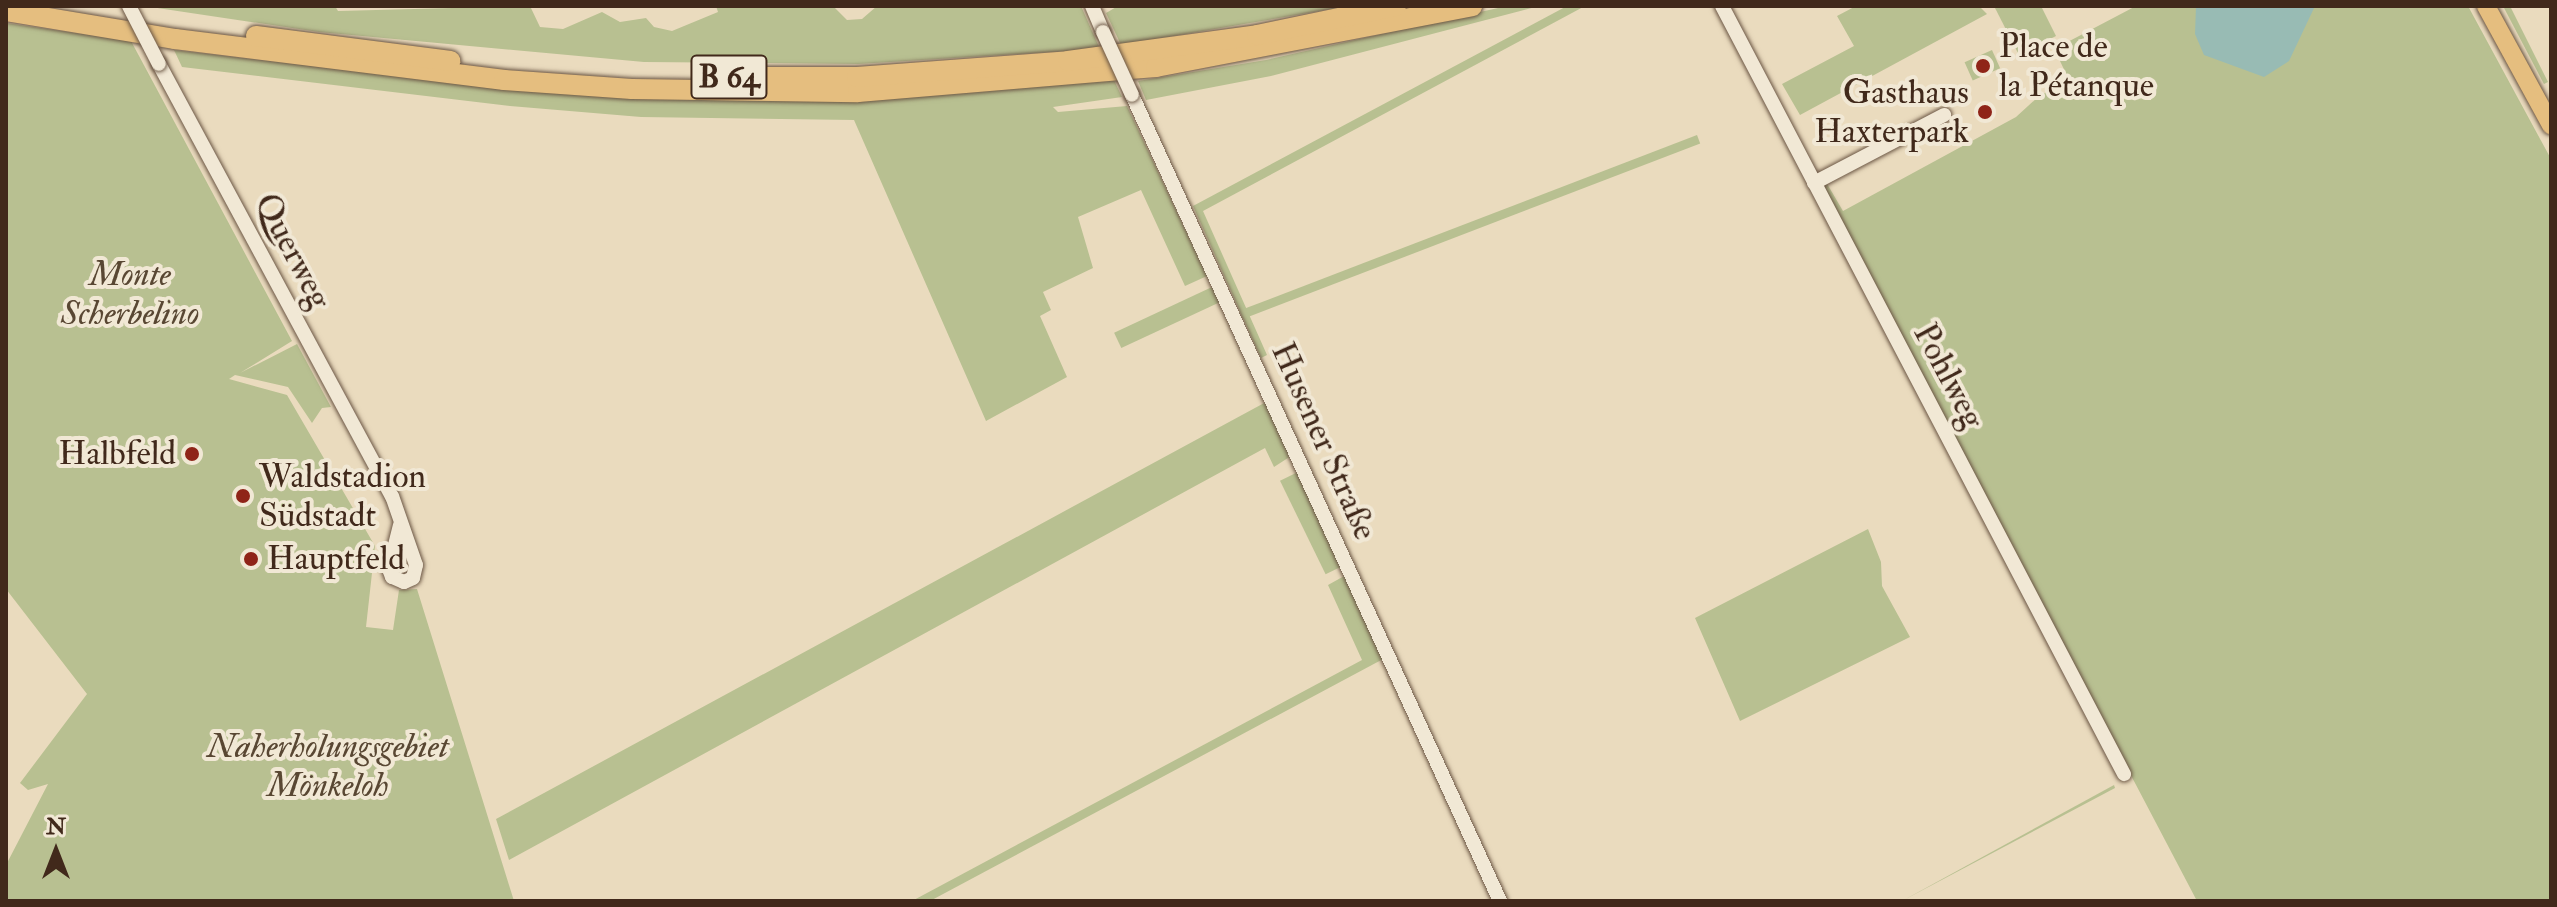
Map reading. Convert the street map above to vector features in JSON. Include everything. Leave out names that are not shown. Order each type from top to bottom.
[{"type":"highway","name":"B 64","points":[[62,6],[176,26],[503,67],[638,76],[857,77],[1132,54],[1396,6]]},
{"type":"highway","name":"B 64","points":[[6,11],[190,41],[504,80],[632,89],[858,92],[1156,67],[1472,6]]},
{"type":"main road","points":[[2486,6],[2551,125]]},
{"type":"street","name":"Querweg","points":[[129,6],[392,496],[400,525]]},
{"type":"street","name":"Husener Straße","points":[[1092,6],[1500,901]]},
{"type":"street","name":"Pohlweg","points":[[1722,6],[2124,774]]},
{"type":"street","points":[[1814,183],[1944,115]]},
{"type":"green space","points":[[144,6],[335,6],[338,11],[530,6],[540,27],[563,29],[602,12],[620,22],[646,18],[654,27],[672,31],[718,12],[716,6],[833,6],[847,20],[862,19],[877,6],[1081,6],[1100,49],[858,64],[644,62],[319,32]]},
{"type":"green space","points":[[1118,6],[1349,6],[1121,45],[1106,13]]},
{"type":"green space","points":[[1507,6],[1539,6],[1271,76],[1146,100],[1138,81],[1266,60]]},
{"type":"green space","points":[[1567,6],[1585,6],[1203,211],[1267,355],[1261,358],[1193,206]]},
{"type":"green space","points":[[1856,6],[1979,6],[1987,14],[1800,115],[1782,84],[1854,46],[1837,16]]},
{"type":"green space","points":[[1994,6],[2041,6],[2056,36],[2019,55]]},
{"type":"green space","points":[[2136,6],[2468,6],[2551,159],[2551,901],[2197,901],[1824,191],[1826,182],[1843,211],[2016,117],[2039,96],[2069,80],[2060,61],[2060,46]]},
{"type":"green space","points":[[2503,6],[2510,6],[2548,82],[2544,84]]},
{"type":"green space","points":[[6,23],[131,41],[292,341],[240,373],[297,344],[331,407],[322,408],[312,423],[288,387],[235,375],[229,379],[287,395],[375,546],[366,627],[393,630],[399,590],[417,589],[514,901],[6,901],[6,865],[48,784],[28,790],[20,783],[87,694],[6,589]]},
{"type":"green space","points":[[174,50],[504,88],[850,98],[1114,80],[1122,97],[1053,107],[1058,112],[1127,106],[1207,276],[1185,286],[1141,190],[1078,217],[1093,268],[1043,292],[1051,310],[1040,316],[1067,377],[986,421],[854,120],[641,117],[510,106],[182,67]]},
{"type":"green space","name":"Place de la Pétanque","points":[[1992,50],[2000,68],[1973,80],[1965,62]]},
{"type":"green space","points":[[1697,135],[1700,143],[1243,319],[1240,311]]},
{"type":"green space","points":[[1212,287],[1219,302],[1121,348],[1114,333]]},
{"type":"green space","points":[[1266,402],[1291,456],[1274,467],[1265,448],[509,860],[496,819]]},
{"type":"green space","points":[[1298,472],[1344,565],[1326,574],[1280,481]]},
{"type":"green space","points":[[1868,529],[1881,562],[1882,586],[1910,637],[1740,721],[1695,618]]},
{"type":"green space","points":[[1346,575],[1385,658],[930,901],[912,901],[1362,660],[1328,585]]},
{"type":"green space","points":[[2114,785],[2115,788],[1902,901]]},
{"type":"water","points":[[2196,6],[2315,6],[2289,61],[2264,77],[2204,55],[2195,34]]},
{"type":"place","name":"Place de la Pétanque","points":[[1983,66]]},
{"type":"place","name":"Gasthaus Haxterpark","points":[[1985,112]]},
{"type":"place","name":"Halbfeld","points":[[192,454]]},
{"type":"place","name":"Waldstadion Südstadt","points":[[243,496]]},
{"type":"place","name":"Hauptfeld","points":[[251,559]]},
{"type":"park label","name":"Monte Scherbelino","points":[[130,294]]},
{"type":"park label","name":"Naherholungsgebiet Mönkeloh","points":[[328,766]]}]
